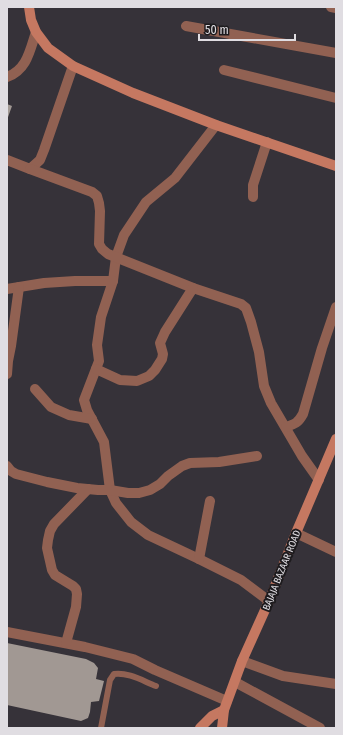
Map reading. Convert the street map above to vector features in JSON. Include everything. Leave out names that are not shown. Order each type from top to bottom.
[{"type":"street","points":[[29,7],[31,20],[36,32],[48,48],[73,66],[133,93],[216,125],[336,166]]},
{"type":"street","points":[[331,7],[336,8]]},
{"type":"street","points":[[186,26],[336,53]]},
{"type":"street","points":[[7,77],[19,70],[26,62],[29,57],[36,32]]},
{"type":"street","points":[[30,169],[40,160],[73,66]]},
{"type":"street","points":[[224,70],[336,98]]},
{"type":"street","points":[[216,125],[175,178],[146,202],[124,235],[116,257],[113,281],[101,317],[97,345],[99,361],[84,400],[87,410],[104,442],[110,490],[116,503],[131,522],[148,535],[241,580],[269,601]]},
{"type":"street","points":[[253,197],[253,185],[267,142]]},
{"type":"street","points":[[7,160],[92,192],[97,196],[100,212],[99,244],[108,254],[193,288],[241,304],[246,308],[256,339],[264,386],[271,403],[302,456],[319,480]]},
{"type":"street","points":[[7,289],[33,284],[59,282],[113,281]]},
{"type":"street","points":[[7,374],[19,287]]},
{"type":"street","points":[[96,369],[120,380],[137,381],[149,376],[162,359],[163,354],[160,343],[165,332],[193,288]]},
{"type":"street","points":[[286,427],[294,425],[299,421],[303,414],[322,348],[336,307]]},
{"type":"street","points":[[35,388],[51,407],[69,415],[92,419]]},
{"type":"street","name":"BAJAJA BAZAAR ROAD","points":[[222,728],[226,706],[242,661],[269,601],[336,440]]},
{"type":"street","points":[[7,466],[16,474],[55,484],[88,489],[139,493],[150,490],[182,466],[190,463],[219,462],[257,456]]},
{"type":"street","points":[[66,643],[76,607],[77,594],[76,589],[73,586],[55,575],[52,570],[48,540],[50,531],[54,524],[88,489]]},
{"type":"street","points":[[199,559],[210,501]]},
{"type":"street","points":[[296,533],[336,552]]},
{"type":"street","points":[[7,632],[66,643],[133,659],[226,706],[212,716],[200,728]]},
{"type":"street","points":[[242,661],[282,676],[336,684]]},
{"type":"street","points":[[235,682],[320,728]]},
{"type":"lane","points":[[101,728],[110,680],[114,674],[120,673],[129,675],[156,686]]},
{"type":"building","points":[[7,104],[12,106],[7,120]]},
{"type":"building","points":[[7,643],[86,659],[94,663],[98,668],[96,679],[104,681],[99,701],[91,702],[88,718],[81,721],[7,705]]}]
